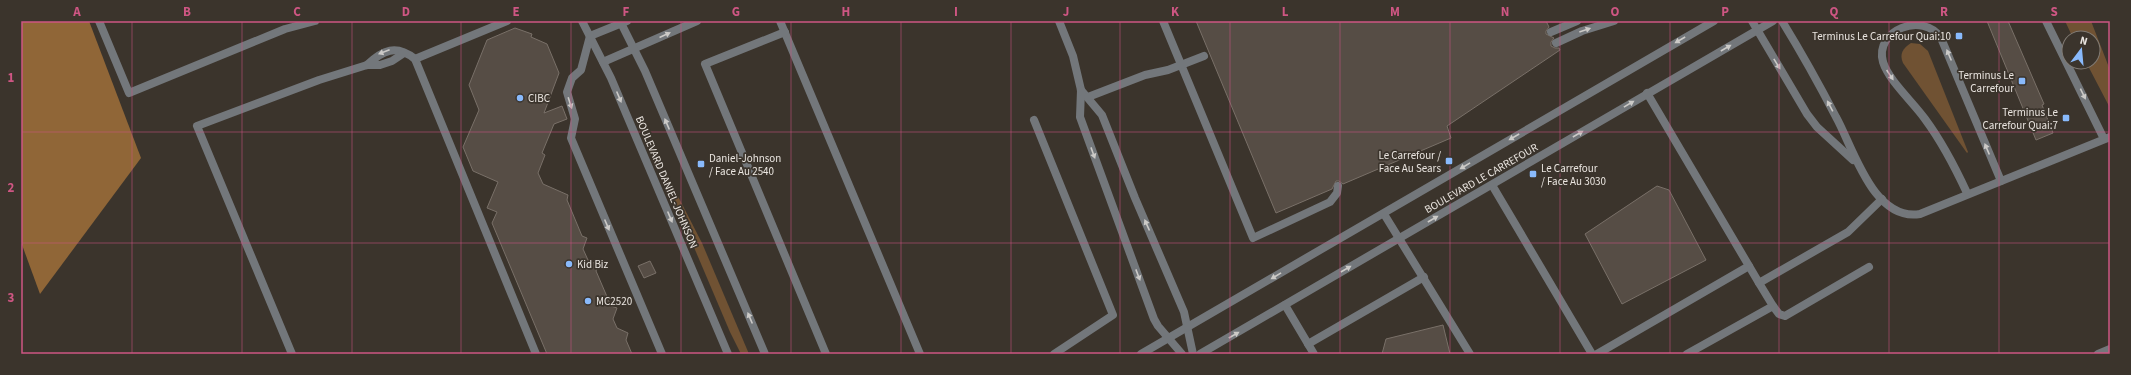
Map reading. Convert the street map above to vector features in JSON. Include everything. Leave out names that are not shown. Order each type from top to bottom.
[{"type":"street","points":[[100,21],[130,94],[285,29],[314,21]]},
{"type":"street","points":[[415,59],[507,21]]},
{"type":"street","name":"BOULEVARD DANIEL-JOHNSON","points":[[582,21],[603,62],[728,354]]},
{"type":"street","points":[[603,62],[697,21]]},
{"type":"street","points":[[780,21],[920,354]]},
{"type":"street","points":[[1059,21],[1073,56],[1081,90],[1080,117],[1154,319],[1158,326],[1182,354]]},
{"type":"street","points":[[1162,21],[1182,65],[1253,238],[1330,202],[1337,193],[1338,186]]},
{"type":"street","points":[[1551,32],[1577,21]]},
{"type":"street","points":[[1556,43],[1582,31],[1614,21]]},
{"type":"street","name":"BOULEVARD LE CARREFOUR","points":[[1141,354],[1714,21]]},
{"type":"street","points":[[1752,21],[1806,114],[1818,128],[1855,161]]},
{"type":"street","name":"BOULEVARD LE CARREFOUR","points":[[1200,354],[1773,21]]},
{"type":"street","points":[[1782,21],[1839,122],[1855,161],[1868,183],[1882,199],[1899,211],[1914,215],[2107,138],[2046,21]]},
{"type":"street","points":[[622,22],[590,36],[581,70],[572,78],[567,92],[574,115],[571,138],[572,144],[662,354]]},
{"type":"street","name":"BOULEVARD DANIEL-JOHNSON","points":[[622,22],[764,354]]},
{"type":"street","points":[[1967,193],[1926,119],[1889,74],[1883,64],[1881,53],[1886,39],[1899,30],[1916,24],[1925,25],[1937,32],[1942,38],[2001,181]]},
{"type":"street","points":[[785,32],[705,64],[826,354]]},
{"type":"street","points":[[292,354],[196,126],[319,80],[367,65],[378,54],[391,50],[404,53],[415,59],[536,354]]},
{"type":"street","points":[[1088,98],[1145,75],[1182,65],[1204,56]]},
{"type":"street","points":[[1081,90],[1102,115],[1135,198],[1184,312],[1193,354]]},
{"type":"street","points":[[1648,93],[1759,283],[1779,314],[1785,316],[1869,267]]},
{"type":"street","points":[[1034,120],[1113,315],[1054,354]]},
{"type":"street","points":[[1492,185],[1592,354]]},
{"type":"street","points":[[1759,283],[1848,232],[1882,199]]},
{"type":"street","points":[[1384,214],[1470,354]]},
{"type":"street","points":[[1597,354],[1749,266]]},
{"type":"street","points":[[1308,344],[1424,277]]},
{"type":"street","points":[[1285,305],[1314,354]]},
{"type":"street","points":[[1687,354],[1773,306]]},
{"type":"street","points":[[2098,354],[2110,349]]},
{"type":"shaded area","points":[[21,21],[89,21],[141,158],[40,294],[21,242]]},
{"type":"shaded area","points":[[2065,21],[2091,21],[2094,30],[2069,30]]},
{"type":"shaded area","points":[[1911,43],[1920,44],[1928,51],[1968,152],[1967,153],[1903,63],[1901,57],[1902,52]]},
{"type":"shaded area","points":[[2101,47],[2110,70],[2110,108],[2090,70],[2101,70]]},
{"type":"shaded area","points":[[665,171],[702,243],[749,354],[741,354],[730,332],[662,172]]},
{"type":"building","points":[[1196,21],[1546,21],[1549,27],[1546,34],[1554,38],[1551,42],[1551,46],[1559,48],[1560,50],[1447,126],[1451,138],[1343,184],[1336,181],[1332,189],[1276,213]]},
{"type":"building","name":"Terminus Le Carrefour","points":[[1987,21],[2008,21],[2044,104],[2042,105],[2053,133],[2036,140]]},
{"type":"building","points":[[515,28],[532,34],[531,37],[547,44],[559,73],[544,113],[562,106],[567,119],[554,124],[542,153],[545,155],[538,173],[543,184],[568,195],[567,200],[582,236],[587,238],[583,249],[588,260],[598,265],[596,271],[611,306],[617,308],[613,319],[617,328],[628,333],[626,340],[632,354],[547,354],[492,223],[497,212],[487,208],[498,182],[473,171],[463,147],[479,110],[469,85],[487,40]]},
{"type":"building","points":[[1657,186],[1669,190],[1706,260],[1622,304],[1585,234]]},
{"type":"building","points":[[650,261],[656,273],[644,278],[638,266]]},
{"type":"building","points":[[1443,325],[1450,354],[1382,354],[1386,339]]},
{"type":"place","name":"Terminus Le Carrefour Quai:10","points":[[1959,36]]},
{"type":"place","name":"Terminus Le Carrefour","points":[[2022,81]]},
{"type":"place","name":"CIBC","points":[[520,98]]},
{"type":"place","name":"Terminus Le Carrefour Quai:7","points":[[2066,118]]},
{"type":"place","name":"Le Carrefour / Face Au Sears","points":[[1449,161]]},
{"type":"place","name":"Daniel-Johnson / Face Au 2540","points":[[701,164]]},
{"type":"place","name":"Le Carrefour / Face Au 3030","points":[[1533,174]]},
{"type":"place","name":"Kid Biz","points":[[569,264]]},
{"type":"place","name":"MC2520","points":[[588,301]]}]
